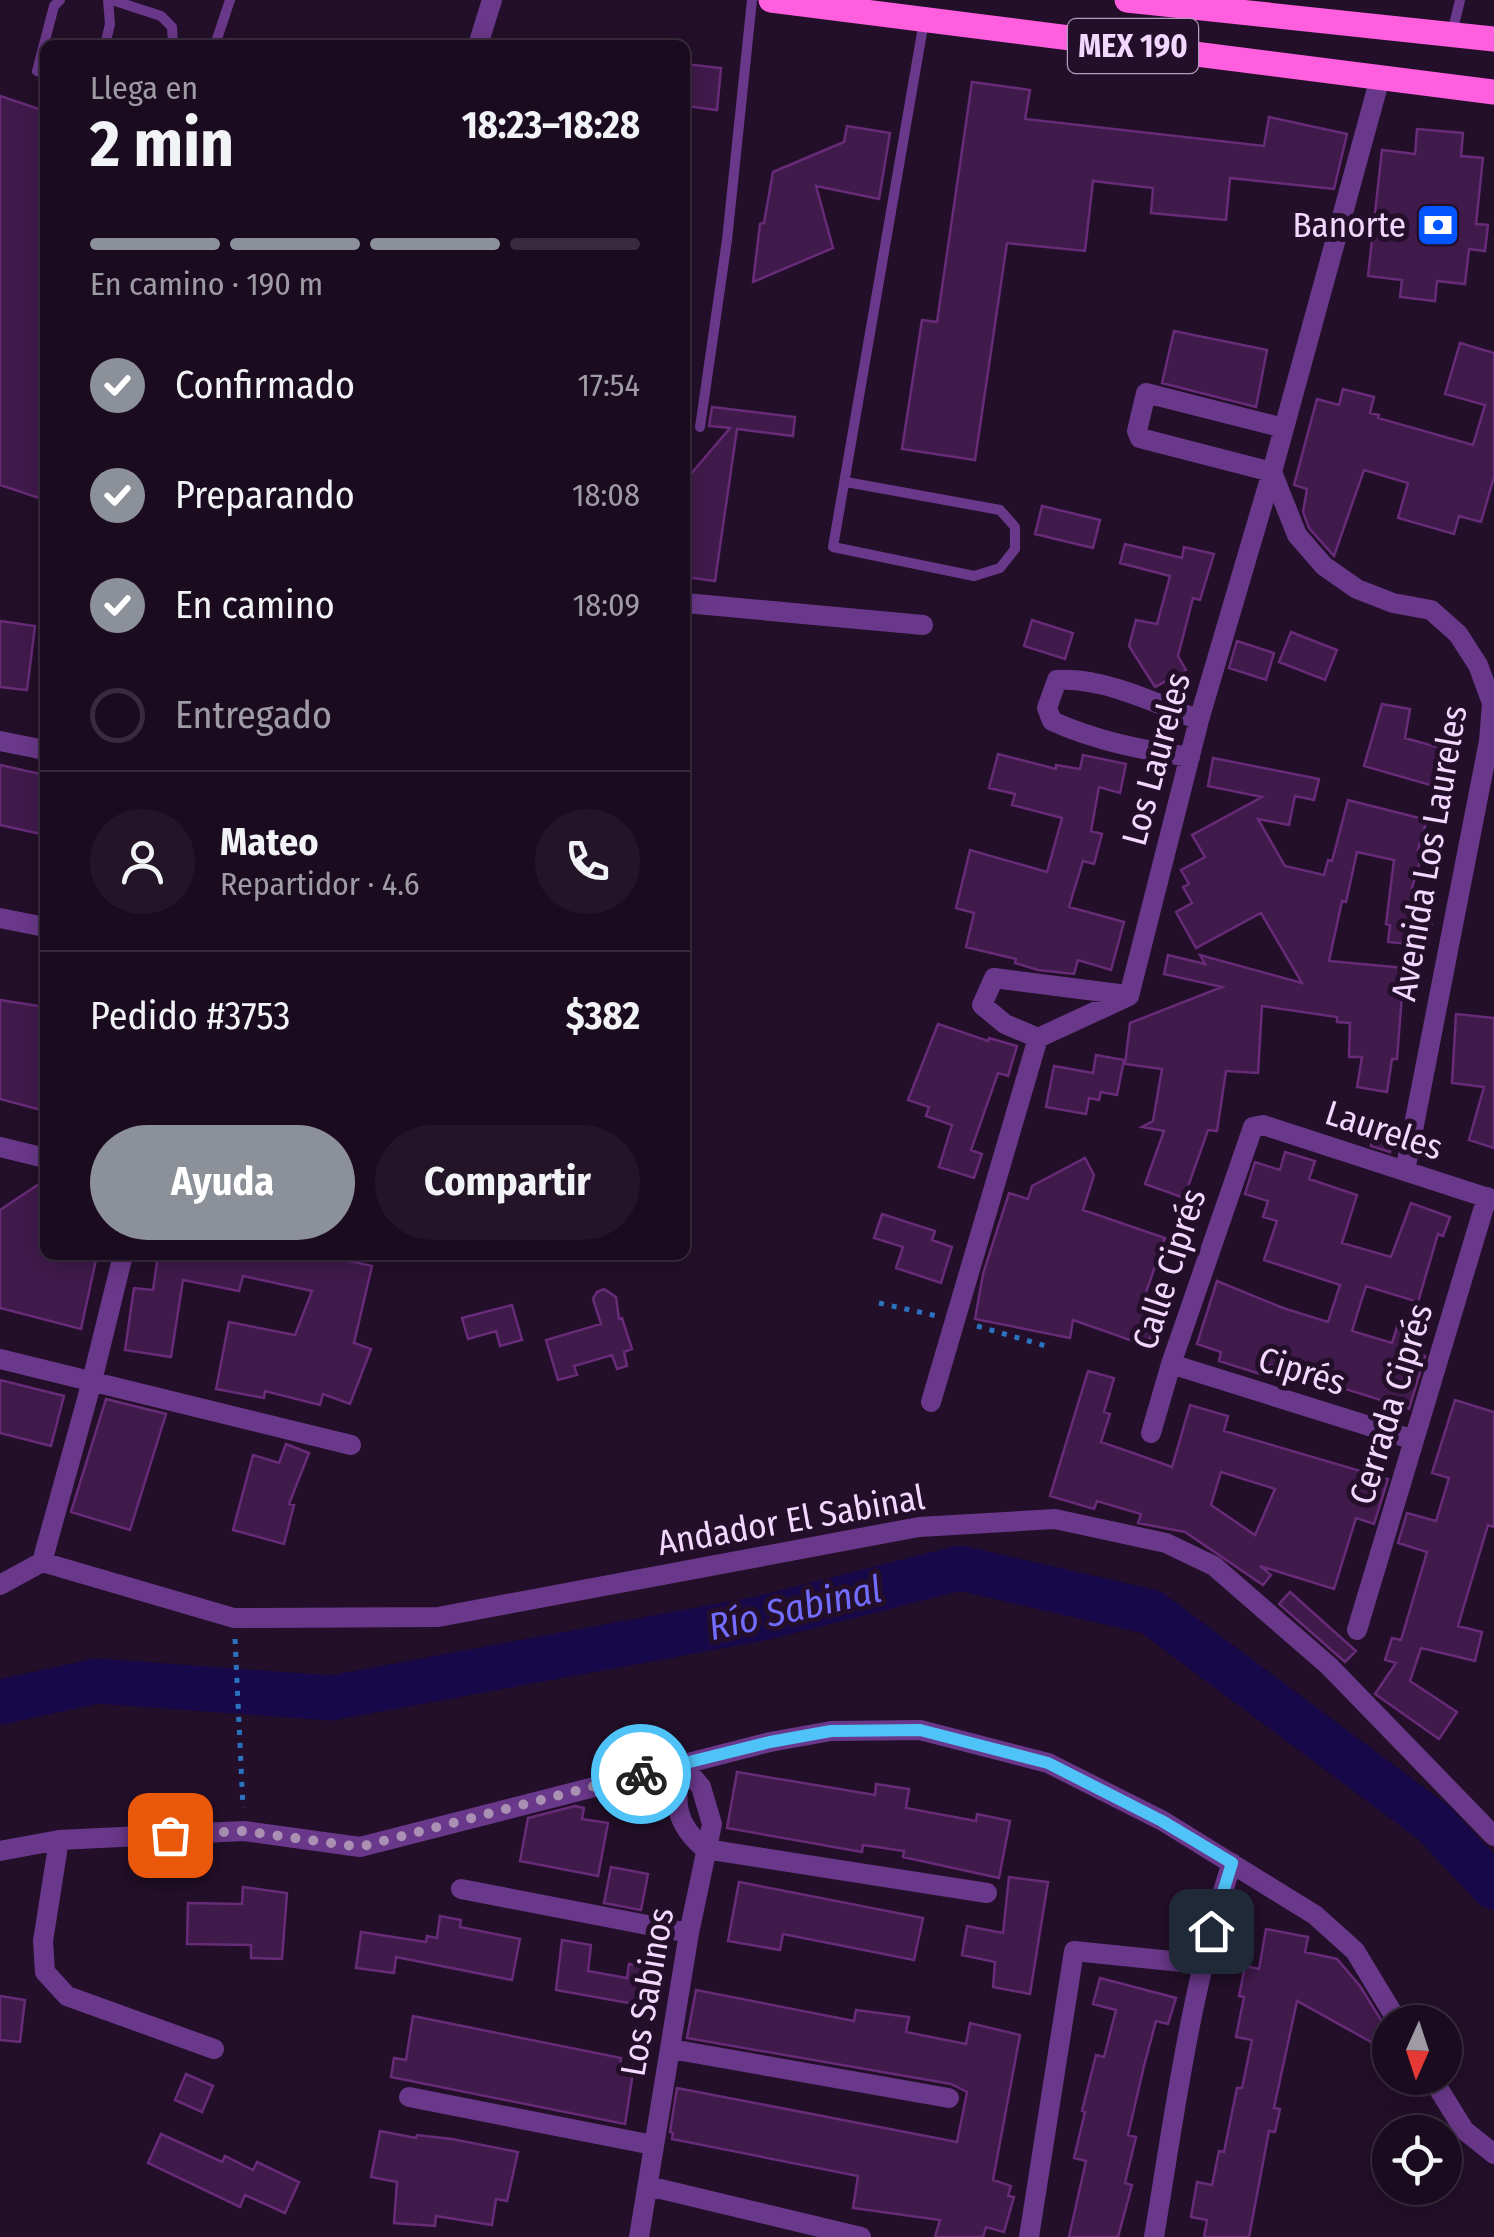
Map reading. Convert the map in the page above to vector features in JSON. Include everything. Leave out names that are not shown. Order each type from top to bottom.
[{"type":"main road","name":"MEX 190","points":[[772,0],[1494,92]]},
{"type":"main road","name":"MEX 190","points":[[1127,0],[1494,40]]},
{"type":"street","points":[[480,40],[492,0]]},
{"type":"street","name":"Los Laureles","points":[[1130,996],[1198,720],[1272,472],[1380,78]]},
{"type":"street","points":[[1272,472],[1140,438],[1137,431],[1143,398],[1146,393],[1153,393],[1284,428]]},
{"type":"street","name":"Avenida Los Laureles","points":[[1272,472],[1297,535],[1324,566],[1357,589],[1393,603],[1431,610],[1458,634],[1478,665],[1492,702],[1489,740],[1405,1172]]},
{"type":"street","points":[[690,603],[923,625]]},
{"type":"street","points":[[1190,757],[1082,734],[1052,720],[1048,708],[1056,680],[1062,679],[1096,684],[1198,720]]},
{"type":"street","points":[[0,742],[40,749]]},
{"type":"street","points":[[0,918],[40,926]]},
{"type":"street","points":[[994,978],[1130,996],[1038,1038],[1005,1024],[982,1005],[994,978]]},
{"type":"street","points":[[931,1402],[1038,1038]]},
{"type":"street","name":"Laureles","points":[[1253,1126],[1262,1124],[1491,1198]]},
{"type":"street","name":"Calle Ciprés","points":[[1151,1434],[1171,1364],[1253,1126]]},
{"type":"street","points":[[0,1147],[40,1157]]},
{"type":"street","name":"Cerrada Ciprés","points":[[1358,1630],[1491,1198]]},
{"type":"street","points":[[0,1586],[42,1562],[121,1260]]},
{"type":"street","points":[[0,1359],[352,1444]]},
{"type":"street","name":"Ciprés","points":[[1171,1364],[1414,1440]]},
{"type":"street","name":"Andador El Sabinal","points":[[42,1562],[234,1618],[438,1618],[919,1528],[1055,1519],[1166,1543],[1214,1566],[1329,1666],[1494,1836]]},
{"type":"street","points":[[0,1851],[60,1840],[244,1831],[360,1847],[682,1763],[831,1731],[920,1730],[1048,1763],[1162,1821],[1315,1915],[1355,1951],[1388,2005]]},
{"type":"street","name":"Los Sabinos","points":[[639,2237],[689,1933],[712,1824],[701,1787],[682,1763]]},
{"type":"street","points":[[60,1840],[42,1941],[45,1972],[67,1996],[214,2049]]},
{"type":"street","points":[[705,1849],[987,1893]]},
{"type":"street","points":[[1154,2237],[1201,1964],[1232,1863]]},
{"type":"street","points":[[461,1888],[689,1933]]},
{"type":"street","points":[[1030,2237],[1074,1950],[1201,1964]]},
{"type":"street","points":[[671,2049],[949,2098]]},
{"type":"street","points":[[1442,2095],[1464,2130],[1494,2154]]},
{"type":"street","points":[[409,2097],[654,2145]]},
{"type":"street","points":[[648,2186],[861,2237]]},
{"type":"lane","points":[[45,40],[54,6],[60,0]]},
{"type":"lane","points":[[106,40],[110,0],[160,16],[172,27],[172,40]]},
{"type":"lane","points":[[218,40],[230,0]]},
{"type":"lane","points":[[700,427],[727,240],[752,0]]},
{"type":"lane","points":[[1451,35],[1460,0]]},
{"type":"lane","points":[[846,482],[1000,510],[1015,528],[1015,550],[1000,568],[974,576],[833,546],[924,20]]},
{"type":"path","points":[[235,1643],[242,1790]]},
{"type":"building","points":[[690,65],[721,68],[717,110],[690,107]]},
{"type":"building","points":[[972,82],[1030,90],[1025,119],[1264,146],[1269,117],[1347,134],[1334,189],[1230,178],[1226,220],[1151,213],[1153,188],[1093,181],[1085,251],[1007,243],[975,460],[902,449],[922,320],[937,322]]},
{"type":"building","points":[[0,96],[40,109],[40,498],[0,485]]},
{"type":"building","points":[[847,126],[890,133],[879,199],[816,186],[833,248],[753,282],[760,224],[764,223],[773,172],[844,142]]},
{"type":"building","points":[[1417,129],[1463,133],[1461,156],[1483,158],[1476,224],[1488,225],[1485,251],[1469,249],[1465,284],[1437,281],[1435,301],[1400,297],[1402,280],[1368,276],[1382,150],[1415,154]]},
{"type":"building","points":[[1174,331],[1267,350],[1256,407],[1162,383]]},
{"type":"building","points":[[1460,343],[1494,353],[1494,477],[1481,522],[1459,516],[1454,534],[1398,518],[1408,483],[1364,470],[1334,556],[1309,528],[1303,512],[1307,489],[1294,485],[1317,399],[1339,405],[1343,389],[1374,397],[1370,413],[1379,415],[1378,418],[1473,445],[1485,405],[1445,394]]},
{"type":"building","points":[[712,407],[795,417],[793,436],[737,429],[715,581],[690,578],[690,475],[730,428],[709,426]]},
{"type":"building","points":[[1042,506],[1100,520],[1093,548],[1035,534]]},
{"type":"building","points":[[1125,544],[1182,558],[1184,547],[1214,554],[1200,600],[1193,598],[1178,656],[1186,670],[1155,687],[1129,646],[1136,620],[1157,624],[1170,576],[1120,563]]},
{"type":"building","points":[[1032,620],[1073,633],[1065,659],[1024,646]]},
{"type":"building","points":[[0,621],[35,626],[27,690],[0,687]]},
{"type":"building","points":[[1291,632],[1337,650],[1325,680],[1279,662]]},
{"type":"building","points":[[1237,641],[1274,653],[1266,680],[1229,668]]},
{"type":"building","points":[[1382,704],[1410,709],[1405,738],[1448,750],[1437,787],[1364,766]]},
{"type":"building","points":[[998,754],[1056,769],[1056,765],[1080,769],[1083,755],[1126,764],[1120,793],[1099,787],[1091,831],[1102,834],[1094,864],[1083,861],[1069,907],[1124,922],[1111,970],[1078,960],[1074,974],[1038,970],[1015,963],[1016,959],[966,947],[974,913],[956,908],[970,850],[1047,872],[1062,818],[1012,805],[1015,794],[989,788]]},
{"type":"building","points":[[1213,758],[1319,779],[1314,800],[1295,796],[1289,825],[1258,819],[1285,866],[1324,875],[1328,860],[1332,861],[1348,800],[1427,820],[1412,888],[1437,891],[1428,946],[1388,942],[1390,925],[1386,924],[1394,860],[1357,852],[1346,902],[1342,901],[1329,961],[1404,968],[1397,1059],[1392,1059],[1387,1092],[1357,1087],[1362,1057],[1349,1057],[1350,1023],[1337,1022],[1337,1017],[1262,1006],[1258,1073],[1226,1071],[1217,1131],[1208,1130],[1184,1198],[1145,1184],[1164,1131],[1142,1127],[1153,1121],[1162,1069],[1125,1064],[1130,1023],[1222,987],[1164,974],[1168,955],[1205,964],[1200,955],[1302,983],[1261,913],[1196,948],[1176,912],[1192,903],[1183,887],[1189,884],[1181,870],[1205,857],[1192,835],[1262,797],[1208,786]]},
{"type":"building","points":[[0,765],[40,774],[40,834],[0,825]]},
{"type":"building","points":[[0,1000],[40,1006],[40,1110],[0,1099]]},
{"type":"building","points":[[1456,1014],[1494,1018],[1494,1148],[1469,1140],[1484,1087],[1452,1083]]},
{"type":"building","points":[[938,1024],[1017,1046],[1008,1076],[998,1073],[971,1150],[982,1154],[974,1178],[939,1167],[952,1125],[926,1116],[929,1107],[908,1100]]},
{"type":"building","points":[[1096,1055],[1124,1060],[1117,1095],[1101,1092],[1099,1100],[1089,1098],[1086,1114],[1046,1107],[1054,1066],[1093,1073]]},
{"type":"building","points":[[1376,1121],[1394,1124],[1390,1152],[1371,1146]]},
{"type":"building","points":[[1285,1152],[1315,1161],[1309,1179],[1357,1195],[1342,1243],[1391,1257],[1411,1203],[1450,1217],[1443,1236],[1438,1234],[1418,1302],[1366,1286],[1352,1331],[1392,1343],[1399,1321],[1423,1329],[1416,1353],[1425,1356],[1409,1409],[1266,1364],[1263,1375],[1219,1361],[1221,1352],[1197,1344],[1217,1281],[1328,1322],[1340,1285],[1264,1260],[1277,1221],[1263,1217],[1268,1201],[1245,1194],[1255,1162],[1280,1170]]},
{"type":"building","points":[[1085,1158],[1094,1175],[1083,1210],[1165,1238],[1143,1301],[1162,1308],[1147,1346],[1073,1320],[1070,1338],[975,1319],[983,1274],[1009,1193],[1028,1199],[1032,1186]]},
{"type":"building","points":[[40,1183],[40,1260],[96,1260],[81,1329],[0,1308],[0,1210]]},
{"type":"building","points":[[882,1214],[935,1231],[932,1240],[952,1247],[941,1283],[896,1268],[903,1247],[874,1238]]},
{"type":"building","points":[[157,1260],[345,1260],[372,1266],[354,1343],[371,1349],[350,1404],[323,1394],[320,1405],[265,1391],[264,1398],[216,1389],[229,1322],[295,1335],[312,1291],[243,1276],[239,1291],[183,1280],[171,1357],[125,1350],[134,1288],[153,1290]]},
{"type":"building","points":[[604,1289],[616,1297],[619,1319],[622,1318],[632,1349],[624,1352],[627,1366],[617,1369],[612,1355],[574,1366],[577,1375],[558,1380],[546,1340],[601,1324],[593,1299]]},
{"type":"building","points":[[512,1305],[522,1340],[500,1346],[496,1331],[468,1339],[462,1318]]},
{"type":"building","points":[[1088,1371],[1114,1378],[1104,1412],[1110,1414],[1101,1442],[1172,1467],[1190,1405],[1228,1416],[1224,1431],[1388,1479],[1374,1524],[1356,1518],[1334,1589],[1260,1566],[1271,1575],[1263,1585],[1185,1532],[1138,1523],[1141,1514],[1097,1501],[1094,1509],[1050,1496]],"holes":[[[1221,1472],[1275,1489],[1255,1535],[1211,1505]]]},
{"type":"building","points":[[0,1380],[64,1396],[51,1446],[0,1433]]},
{"type":"building","points":[[106,1399],[166,1414],[130,1530],[71,1512]]},
{"type":"building","points":[[1455,1400],[1494,1412],[1494,1527],[1488,1525],[1458,1626],[1482,1632],[1475,1661],[1421,1648],[1410,1681],[1457,1712],[1439,1739],[1375,1694],[1396,1663],[1385,1660],[1392,1638],[1401,1640],[1427,1552],[1398,1543],[1407,1513],[1436,1521],[1449,1478],[1432,1473]]},
{"type":"building","points":[[286,1444],[309,1453],[289,1504],[294,1505],[284,1544],[233,1530],[253,1455],[279,1463]]},
{"type":"building","points":[[1290,1592],[1356,1651],[1345,1662],[1279,1604]]},
{"type":"building","points":[[737,1772],[875,1795],[876,1784],[909,1789],[906,1808],[976,1821],[977,1814],[1010,1821],[999,1878],[903,1857],[904,1851],[863,1845],[862,1852],[727,1828]]},
{"type":"building","points":[[575,1806],[584,1808],[582,1819],[608,1823],[598,1876],[520,1861],[528,1818]]},
{"type":"building","points":[[611,1867],[648,1874],[641,1910],[604,1903]]},
{"type":"building","points":[[1009,1877],[1048,1882],[1030,1994],[993,1987],[995,1962],[962,1955],[967,1926],[1003,1933]]},
{"type":"building","points":[[739,1882],[923,1918],[914,1960],[783,1934],[780,1950],[728,1941]]},
{"type":"building","points":[[243,1887],[287,1893],[282,1959],[251,1958],[251,1945],[187,1944],[188,1903],[242,1904]]},
{"type":"building","points":[[440,1916],[461,1920],[460,1927],[520,1939],[512,1980],[396,1957],[394,1973],[356,1968],[361,1932],[426,1942],[427,1936],[437,1938]]},
{"type":"building","points":[[1266,1929],[1308,1937],[1305,1952],[1337,1959],[1372,2005],[1372,2042],[1297,2001],[1274,2108],[1280,2109],[1275,2132],[1269,2131],[1249,2237],[1204,2237],[1207,2220],[1191,2217],[1197,2182],[1212,2185],[1219,2151],[1224,2152],[1252,2040],[1236,2037],[1244,1997],[1239,1996],[1245,1966],[1259,1969]]},
{"type":"building","points":[[562,1940],[591,1945],[588,1971],[627,1978],[629,1964],[658,1968],[654,1991],[642,1990],[640,2005],[556,1990]]},
{"type":"building","points":[[1100,1978],[1176,1998],[1168,2024],[1156,2021],[1144,2066],[1128,2135],[1136,2137],[1125,2183],[1132,2185],[1118,2237],[1069,2237],[1086,2161],[1074,2158],[1085,2112],[1082,2111],[1096,2055],[1104,2057],[1116,2010],[1093,2004]]},
{"type":"building","points":[[696,1990],[854,2021],[856,2010],[909,2017],[906,2032],[966,2044],[970,2023],[1020,2035],[993,2180],[1011,2186],[1008,2196],[1014,2197],[1004,2232],[986,2227],[983,2237],[935,2237],[940,2220],[853,2208],[858,2176],[672,2139],[677,2088],[957,2142],[967,2092],[951,2084],[687,2038]]},
{"type":"building","points":[[0,1996],[25,2000],[20,2042],[0,2040]]},
{"type":"building","points":[[413,2016],[621,2058],[620,2064],[634,2066],[625,2124],[391,2077],[394,2058],[406,2060]]},
{"type":"building","points":[[186,2074],[213,2086],[202,2112],[175,2100]]},
{"type":"building","points":[[380,2131],[518,2152],[507,2201],[496,2199],[492,2225],[436,2216],[435,2226],[394,2223],[397,2182],[371,2177]]},
{"type":"building","points":[[161,2134],[222,2162],[225,2156],[253,2170],[257,2162],[299,2182],[285,2213],[245,2195],[240,2207],[148,2163]]},
{"type":"waterway","name":"Río Sabinal","points":[[0,1702],[97,1681],[331,1698],[763,1618],[960,1568],[1151,1612],[1434,1823],[1494,1887]]},
{"type":"way so far","points":[[170,1835],[244,1831],[360,1847],[641,1774]]},
{"type":"place","name":"Banorte","points":[[1438,225]]},
{"type":"route","points":[[641,1774],[831,1731],[920,1730],[1048,1763],[1162,1821],[1232,1863],[1211,1931]]}]
